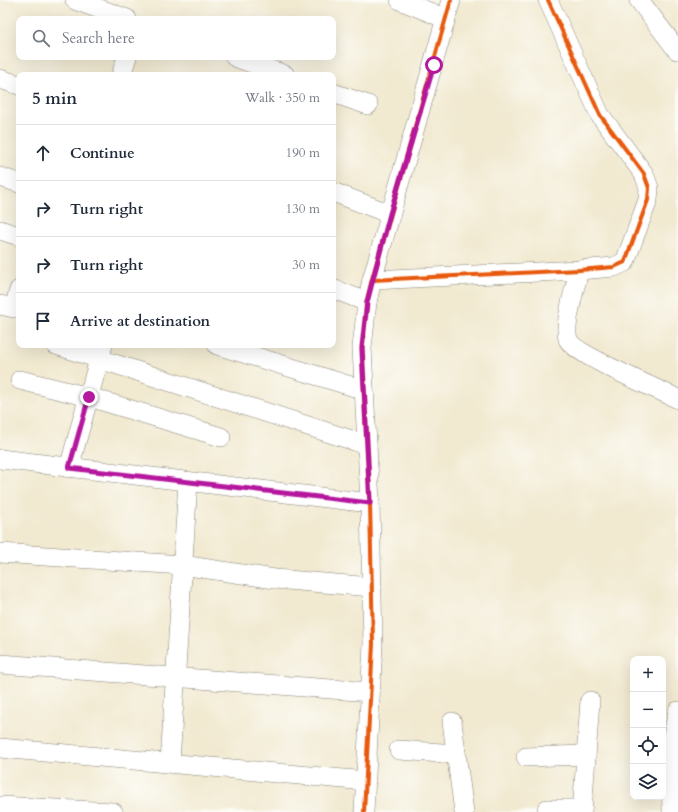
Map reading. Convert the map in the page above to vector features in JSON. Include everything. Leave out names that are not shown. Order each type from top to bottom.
[{"type":"street","points":[[75,0],[119,16]]},
{"type":"street","points":[[400,0],[446,18]]},
{"type":"street","points":[[364,812],[373,644],[370,503],[362,348],[367,302],[372,280],[451,0]]},
{"type":"street","points":[[372,280],[580,270],[614,267],[624,262],[648,200],[650,188],[644,174],[600,115],[548,0]]},
{"type":"street","points":[[639,0],[677,50]]},
{"type":"street","points":[[122,72],[126,60]]},
{"type":"street","points":[[243,60],[277,72]]},
{"type":"street","points":[[0,79],[16,84]]},
{"type":"street","points":[[336,93],[368,105]]},
{"type":"street","points":[[0,177],[16,182]]},
{"type":"street","points":[[336,193],[390,214]]},
{"type":"street","points":[[0,230],[16,235]]},
{"type":"street","points":[[580,270],[568,317],[567,334],[571,344],[597,360],[678,399]]},
{"type":"street","points":[[336,290],[367,302]]},
{"type":"street","points":[[0,305],[14,308],[16,301]]},
{"type":"street","points":[[76,348],[102,352],[367,445]]},
{"type":"street","points":[[227,348],[364,390]]},
{"type":"street","points":[[69,468],[102,352]]},
{"type":"street","points":[[20,380],[89,397],[220,437]]},
{"type":"street","points":[[0,459],[370,503]]},
{"type":"street","points":[[170,762],[188,482]]},
{"type":"street","points":[[0,553],[182,565],[275,579],[372,587]]},
{"type":"street","points":[[0,664],[370,692]]},
{"type":"street","points":[[547,809],[582,810],[590,701]]},
{"type":"street","points":[[672,812],[670,749],[678,711]]},
{"type":"street","points":[[452,722],[464,812]]},
{"type":"street","points":[[0,748],[170,762],[366,781]]},
{"type":"street","points":[[399,750],[456,754]]},
{"type":"street","points":[[526,757],[586,755]]},
{"type":"street","points":[[0,806],[113,812]]},
{"type":"cycle path","points":[[364,812],[373,644],[370,503],[362,348],[367,302],[372,280],[451,0]]},
{"type":"cycle path","points":[[372,280],[579,270],[614,267],[625,262],[648,200],[649,188],[644,174],[600,115],[548,0]]},
{"type":"route","points":[[89,397],[69,468],[370,503],[362,348],[367,302],[390,214],[434,65]]}]
